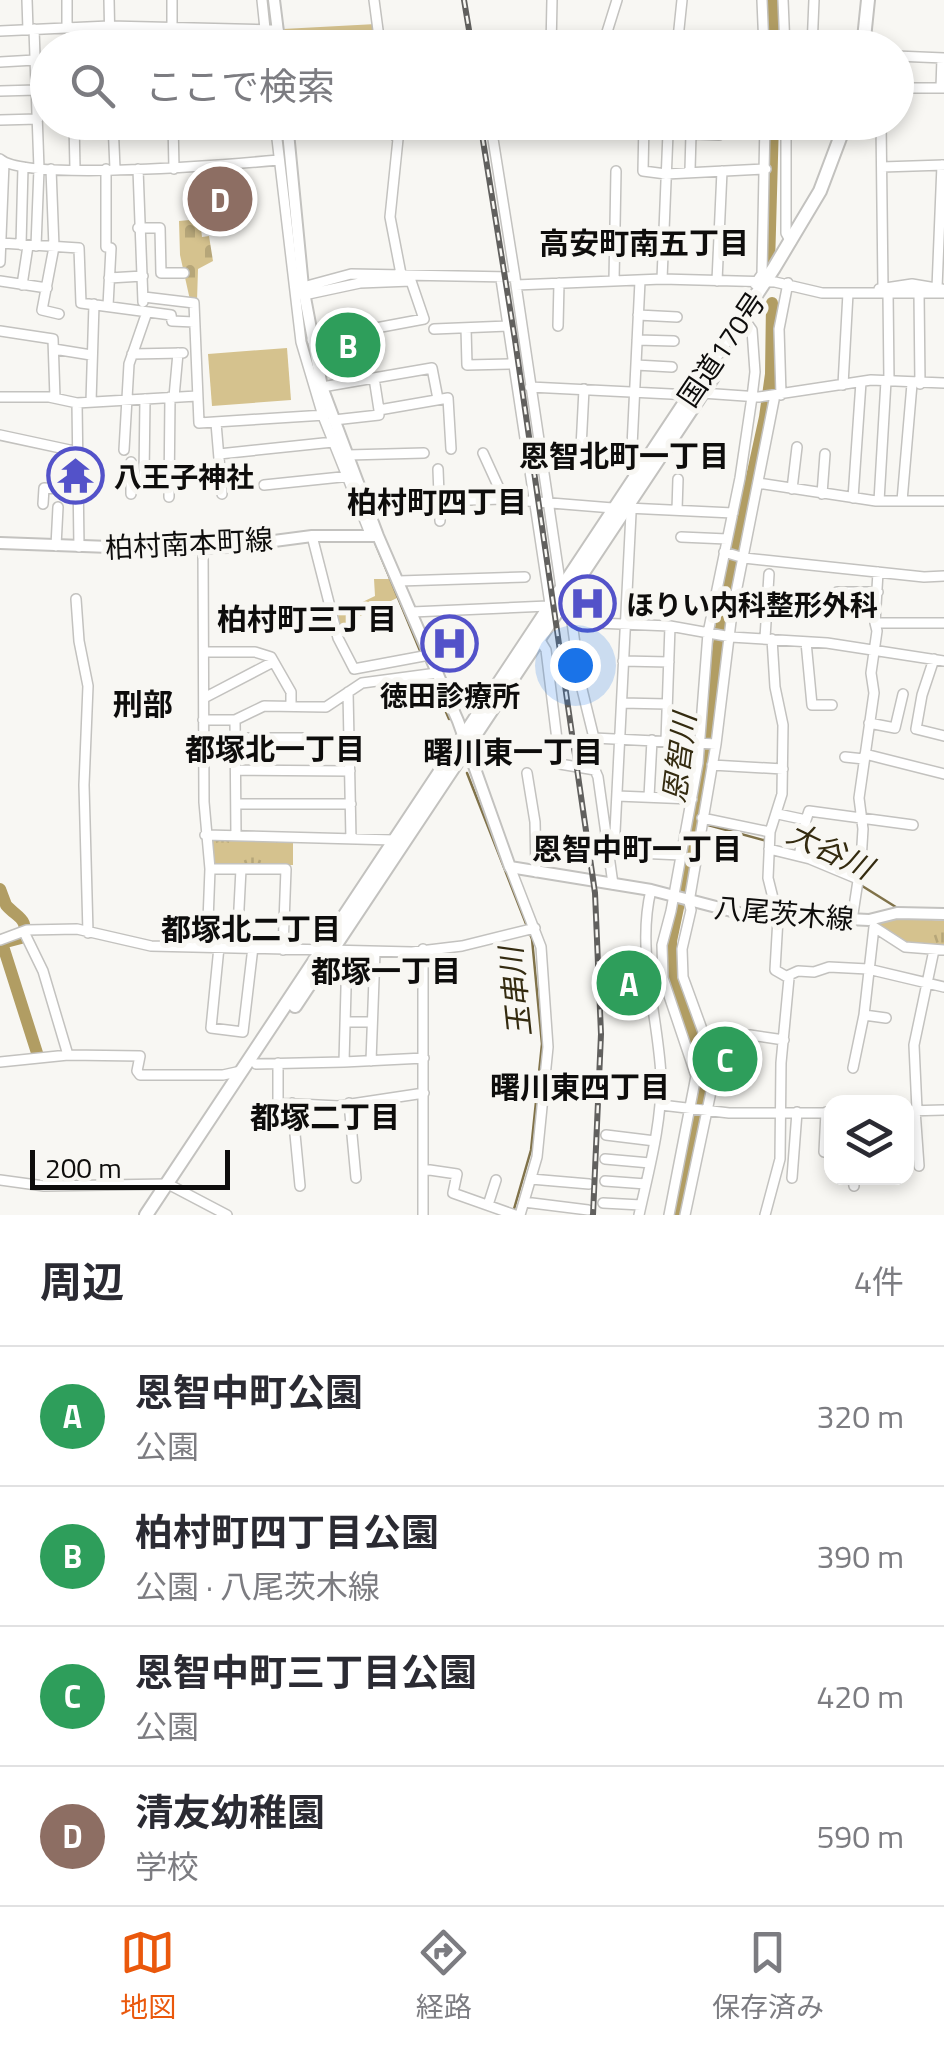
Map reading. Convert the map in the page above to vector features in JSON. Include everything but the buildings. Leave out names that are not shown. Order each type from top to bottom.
[{"type":"highway","points":[[868,30],[871,0]]},
{"type":"highway","name":"国道170号","points":[[156,1215],[242,1071],[326,952],[772,284],[779,260],[820,191],[842,140]]},
{"type":"highway","name":"国道170号","points":[[622,509],[636,477],[747,323],[826,195],[844,140]]},
{"type":"highway","name":"国道170号","points":[[536,635],[549,605],[563,595]]},
{"type":"highway","name":"国道170号","points":[[146,1215],[256,1064],[394,840],[466,742]]},
{"type":"main road","points":[[271,30],[274,0]]},
{"type":"main road","points":[[285,140],[283,160],[312,340],[329,416],[348,455],[351,476],[375,536],[399,582],[466,742],[510,867]]},
{"type":"main road","name":"柏村南本町線","points":[[0,543],[203,548],[312,536],[375,536]]},
{"type":"main road","name":"八尾茨木線","points":[[510,867],[651,890],[743,914],[778,918],[872,923],[897,913],[944,914]]},
{"type":"street","points":[[28,0],[31,30],[109,26],[271,30],[262,0]]},
{"type":"street","points":[[66,0],[68,30]]},
{"type":"street","points":[[109,0],[109,30]]},
{"type":"street","points":[[171,30],[172,0]]},
{"type":"street","points":[[374,0],[378,30]]},
{"type":"street","points":[[551,30],[552,0]]},
{"type":"street","points":[[608,30],[618,0]]},
{"type":"street","points":[[679,30],[682,0]]},
{"type":"street","points":[[762,0],[763,30]]},
{"type":"street","points":[[782,0],[784,30]]},
{"type":"street","points":[[813,30],[814,0]]},
{"type":"street","points":[[0,31],[30,30]]},
{"type":"street","points":[[914,57],[943,58],[942,88],[914,88]]},
{"type":"street","points":[[0,62],[30,60]]},
{"type":"street","points":[[0,91],[30,90]]},
{"type":"street","points":[[0,120],[30,115]]},
{"type":"street","points":[[22,285],[40,140]]},
{"type":"street","points":[[75,140],[76,169]]},
{"type":"street","points":[[108,306],[112,140]]},
{"type":"street","points":[[173,140],[174,169]]},
{"type":"street","points":[[264,485],[351,476],[333,442],[329,416],[301,342],[279,140]]},
{"type":"street","points":[[398,140],[390,217],[401,274]]},
{"type":"street","points":[[493,140],[563,595],[572,622],[580,682],[594,738],[716,744]]},
{"type":"street","points":[[644,140],[643,171],[666,174],[766,169]]},
{"type":"street","points":[[662,278],[668,140]]},
{"type":"street","points":[[688,140],[690,170]]},
{"type":"street","points":[[669,1215],[692,1108],[694,1068],[661,968],[662,945],[681,900],[704,818],[732,613],[776,395],[779,329],[772,284],[762,274],[765,140]]},
{"type":"street","points":[[786,140],[786,234],[791,242]]},
{"type":"street","points":[[880,501],[887,381],[881,140]]},
{"type":"street","points":[[2,161],[9,167],[39,169],[174,169],[283,160]]},
{"type":"street","points":[[0,262],[2,161]]},
{"type":"street","points":[[882,167],[943,166],[942,290]]},
{"type":"street","points":[[23,167],[28,245]]},
{"type":"street","points":[[52,169],[54,246],[42,310],[58,314]]},
{"type":"street","points":[[131,494],[125,400],[144,311],[138,169]]},
{"type":"street","points":[[614,282],[616,171]]},
{"type":"street","points":[[717,281],[722,171]]},
{"type":"street","points":[[138,228],[160,228],[161,273],[184,273]]},
{"type":"street","points":[[1,243],[80,248],[81,303],[194,322]]},
{"type":"street","points":[[304,291],[350,274],[559,283],[662,278],[772,284],[822,293],[886,290],[912,284],[942,290]]},
{"type":"street","points":[[110,278],[142,276]]},
{"type":"street","points":[[412,612],[549,605],[500,279]]},
{"type":"street","points":[[636,477],[631,467],[640,280]]},
{"type":"street","points":[[0,281],[47,288]]},
{"type":"street","points":[[304,291],[411,281],[424,319],[312,340]]},
{"type":"street","points":[[558,326],[559,283]]},
{"type":"street","points":[[886,290],[942,290]]},
{"type":"street","points":[[843,385],[850,293]]},
{"type":"street","points":[[902,502],[916,384],[919,293]]},
{"type":"street","points":[[144,297],[194,303],[199,423],[380,415],[374,378]]},
{"type":"street","points":[[91,402],[94,304]]},
{"type":"street","points":[[638,315],[676,317]]},
{"type":"street","points":[[686,1215],[712,1088],[712,1068],[682,986],[682,949],[691,910],[681,900],[682,855],[701,742],[710,633],[756,397],[752,330],[747,323]]},
{"type":"street","points":[[434,329],[508,326]]},
{"type":"street","points":[[466,328],[467,365],[513,364]]},
{"type":"street","points":[[0,330],[54,339],[55,398]]},
{"type":"street","points":[[637,340],[674,341]]},
{"type":"street","points":[[54,349],[92,355]]},
{"type":"street","points":[[132,354],[180,353],[172,397],[169,497]]},
{"type":"street","points":[[636,364],[672,367]]},
{"type":"street","points":[[322,386],[432,368],[438,399]]},
{"type":"street","points":[[530,386],[756,397],[861,382],[944,384]]},
{"type":"street","points":[[854,498],[861,382]]},
{"type":"street","points":[[581,448],[584,389]]},
{"type":"street","points":[[0,397],[91,402],[197,396]]},
{"type":"street","points":[[379,410],[448,398],[451,448]]},
{"type":"street","points":[[144,477],[145,399]]},
{"type":"street","points":[[77,402],[79,547]]},
{"type":"street","points":[[216,422],[222,494]]},
{"type":"street","points":[[0,435],[79,452]]},
{"type":"street","points":[[144,437],[169,437]]},
{"type":"street","points":[[218,454],[333,442]]},
{"type":"street","points":[[792,489],[796,448]]},
{"type":"street","points":[[484,453],[504,500]]},
{"type":"street","points":[[348,455],[424,454]]},
{"type":"street","points":[[822,494],[825,454]]},
{"type":"street","points":[[126,458],[144,462]]},
{"type":"street","points":[[438,469],[440,521]]},
{"type":"street","points":[[677,510],[678,479]]},
{"type":"street","points":[[758,483],[880,501],[944,501]]},
{"type":"street","points":[[43,504],[44,488],[79,490]]},
{"type":"street","points":[[440,501],[504,500],[732,513]]},
{"type":"street","points":[[56,546],[58,508]]},
{"type":"street","points":[[611,854],[618,796],[630,513],[622,509]]},
{"type":"street","points":[[312,536],[338,638],[354,669],[429,655]]},
{"type":"street","points":[[682,537],[727,539]]},
{"type":"street","points":[[203,548],[205,836],[210,868],[207,946]]},
{"type":"street","points":[[725,552],[878,572],[944,576]]},
{"type":"street","points":[[852,920],[863,829],[858,798],[874,693],[871,673],[877,631],[874,623],[878,572]]},
{"type":"street","points":[[764,1215],[780,1159],[790,978],[775,970],[778,918],[768,878],[770,832],[778,814],[784,726],[768,639],[768,574]]},
{"type":"street","points":[[399,582],[525,578]]},
{"type":"street","points":[[837,592],[878,592]]},
{"type":"street","points":[[76,598],[88,699],[84,784],[88,933]]},
{"type":"street","points":[[572,622],[670,626],[939,660],[922,694],[916,729],[944,736]]},
{"type":"street","points":[[874,623],[944,622]]},
{"type":"street","points":[[666,741],[670,626]]},
{"type":"street","points":[[536,635],[546,650],[560,764],[594,770],[614,884]]},
{"type":"street","points":[[806,642],[812,705],[832,706]]},
{"type":"street","points":[[204,652],[254,652],[270,657],[291,692],[291,706]]},
{"type":"street","points":[[624,661],[668,662]]},
{"type":"street","points":[[204,698],[274,662]]},
{"type":"street","points":[[203,720],[235,720],[264,706],[326,707],[362,683],[437,673]]},
{"type":"street","points":[[348,692],[352,838]]},
{"type":"street","points":[[869,723],[895,728],[903,694]]},
{"type":"street","points":[[622,703],[668,704]]},
{"type":"street","points":[[235,720],[236,835]]},
{"type":"street","points":[[236,738],[349,738]]},
{"type":"street","points":[[649,797],[652,740]]},
{"type":"street","points":[[845,757],[864,756],[944,774]]},
{"type":"street","points":[[712,765],[782,769]]},
{"type":"street","points":[[236,770],[350,771]]},
{"type":"street","points":[[527,773],[536,872]]},
{"type":"street","points":[[618,796],[692,799]]},
{"type":"street","points":[[237,804],[351,804]]},
{"type":"street","points":[[798,856],[808,811],[913,825]]},
{"type":"street","points":[[778,814],[806,820]]},
{"type":"street","points":[[690,815],[770,832]]},
{"type":"street","points":[[205,836],[394,840]]},
{"type":"street","points":[[769,848],[858,879]]},
{"type":"street","points":[[611,854],[682,855]]},
{"type":"street","points":[[423,1169],[458,1174],[453,1193],[488,1206],[513,1214],[524,1202],[538,1149],[548,1047],[540,946],[510,867]]},
{"type":"street","points":[[210,868],[286,869],[283,950]]},
{"type":"street","points":[[237,947],[241,869]]},
{"type":"street","points":[[603,1202],[640,1210],[662,1105],[646,957],[645,920],[651,890]]},
{"type":"street","points":[[872,923],[905,947],[939,950],[914,1045],[913,1095]]},
{"type":"street","points":[[854,1068],[864,1015],[872,923]]},
{"type":"street","points":[[0,940],[24,932],[77,929],[151,946],[374,952],[462,946],[535,928]]},
{"type":"street","points":[[24,932],[43,971],[68,1055]]},
{"type":"street","points":[[219,946],[211,1028],[243,1032],[252,948]]},
{"type":"street","points":[[422,950],[423,1215]]},
{"type":"street","points":[[344,1062],[347,952]]},
{"type":"street","points":[[371,1061],[374,952]]},
{"type":"street","points":[[787,976],[828,968],[868,969],[944,987]]},
{"type":"street","points":[[683,978],[708,1043],[750,1035],[784,1040]]},
{"type":"street","points":[[864,1015],[886,1018]]},
{"type":"street","points":[[345,1022],[372,1022]]},
{"type":"street","points":[[0,1062],[68,1055],[140,1056],[140,1075],[223,1076],[242,1071]]},
{"type":"street","points":[[256,1064],[424,1058]]},
{"type":"street","points":[[278,1063],[278,1103],[338,1106],[424,1094]]},
{"type":"street","points":[[292,1103],[300,1186]]},
{"type":"street","points":[[349,1103],[356,1178]]},
{"type":"street","points":[[662,1105],[824,1113]]},
{"type":"street","points":[[914,1110],[944,1110]]},
{"type":"street","points":[[792,1178],[797,1112]]},
{"type":"street","points":[[914,1118],[920,1166]]},
{"type":"street","points":[[606,1136],[655,1141]]},
{"type":"street","points":[[605,1159],[650,1163]]},
{"type":"street","points":[[530,1179],[589,1184]]},
{"type":"street","points":[[0,1180],[44,1186],[171,1185],[227,1215]]},
{"type":"street","points":[[488,1206],[496,1180]]},
{"type":"street","points":[[605,1181],[646,1184]]},
{"type":"street","points":[[569,1208],[572,1183]]},
{"type":"street","points":[[524,1202],[588,1210]]},
{"type":"green space","points":[[376,24],[375,30],[283,29]]},
{"type":"green space","points":[[200,219],[202,237],[209,236],[213,261],[198,269],[197,301],[190,300],[180,255],[179,221]]},
{"type":"green space","points":[[287,348],[291,400],[212,406],[208,354]]},
{"type":"green space","points":[[374,579],[389,579],[397,598],[338,627],[333,611],[375,596]]},
{"type":"green space","points":[[213,839],[293,840],[293,865],[215,867],[211,864],[209,844]]},
{"type":"green space","points":[[895,917],[944,921],[944,947],[904,944],[873,923]]},
{"type":"green space","points":[[612,972],[646,972],[646,994],[611,994]]},
{"type":"green space","points":[[736,1043],[741,1070],[714,1074],[708,1050]]},
{"type":"waterway","name":"玉串川","points":[[268,0],[271,26]]},
{"type":"waterway","name":"恩智川","points":[[773,0],[774,30]]},
{"type":"waterway","name":"恩智川","points":[[769,265],[772,140]]},
{"type":"waterway","name":"恩智川","points":[[676,1215],[704,1093],[704,1067],[671,972],[671,941],[696,822],[724,605],[765,417],[771,374],[772,303]]},
{"type":"waterway","name":"玉串川","points":[[374,540],[421,653]]},
{"type":"waterway","name":"玉串川","points":[[432,679],[449,719]]},
{"type":"waterway","name":"玉串川","points":[[467,773],[532,939],[542,1044],[531,1150],[514,1209]]},
{"type":"waterway","name":"大谷川","points":[[708,825],[767,841]]},
{"type":"waterway","name":"大谷川","points":[[859,884],[899,909]]},
{"type":"waterway","points":[[0,889],[6,905],[24,923],[21,938],[2,943],[38,1056]]},
{"type":"railway","points":[[464,0],[469,30]]},
{"type":"railway","points":[[483,140],[595,893],[601,1034],[593,1215]]},
{"type":"place","name":"清友幼稚園","points":[[220,199]]},
{"type":"place","name":"柏村町四丁目公園","points":[[348,345]]},
{"type":"place","name":"八王子神社","points":[[75,476]]},
{"type":"place","name":"ほりい内科整形外科","points":[[587,604]]},
{"type":"place","name":"徳田診療所","points":[[450,644]]},
{"type":"place","name":"恩智中町公園","points":[[629,983]]},
{"type":"place","name":"恩智中町三丁目公園","points":[[725,1059]]},
{"type":"district","name":"高安町南五丁目","points":[[644,243]]},
{"type":"district","name":"恩智北町一丁目","points":[[624,456]]},
{"type":"district","name":"柏村町四丁目","points":[[437,502]]},
{"type":"district","name":"柏村町三丁目","points":[[307,619]]},
{"type":"district","name":"刑部","points":[[143,704]]},
{"type":"district","name":"都塚北一丁目","points":[[275,749]]},
{"type":"district","name":"曙川東一丁目","points":[[513,752]]},
{"type":"district","name":"恩智中町一丁目","points":[[637,849]]},
{"type":"district","name":"都塚北二丁目","points":[[251,929]]},
{"type":"district","name":"都塚一丁目","points":[[386,971]]},
{"type":"district","name":"曙川東四丁目","points":[[580,1087]]},
{"type":"district","name":"都塚二丁目","points":[[325,1117]]}]
